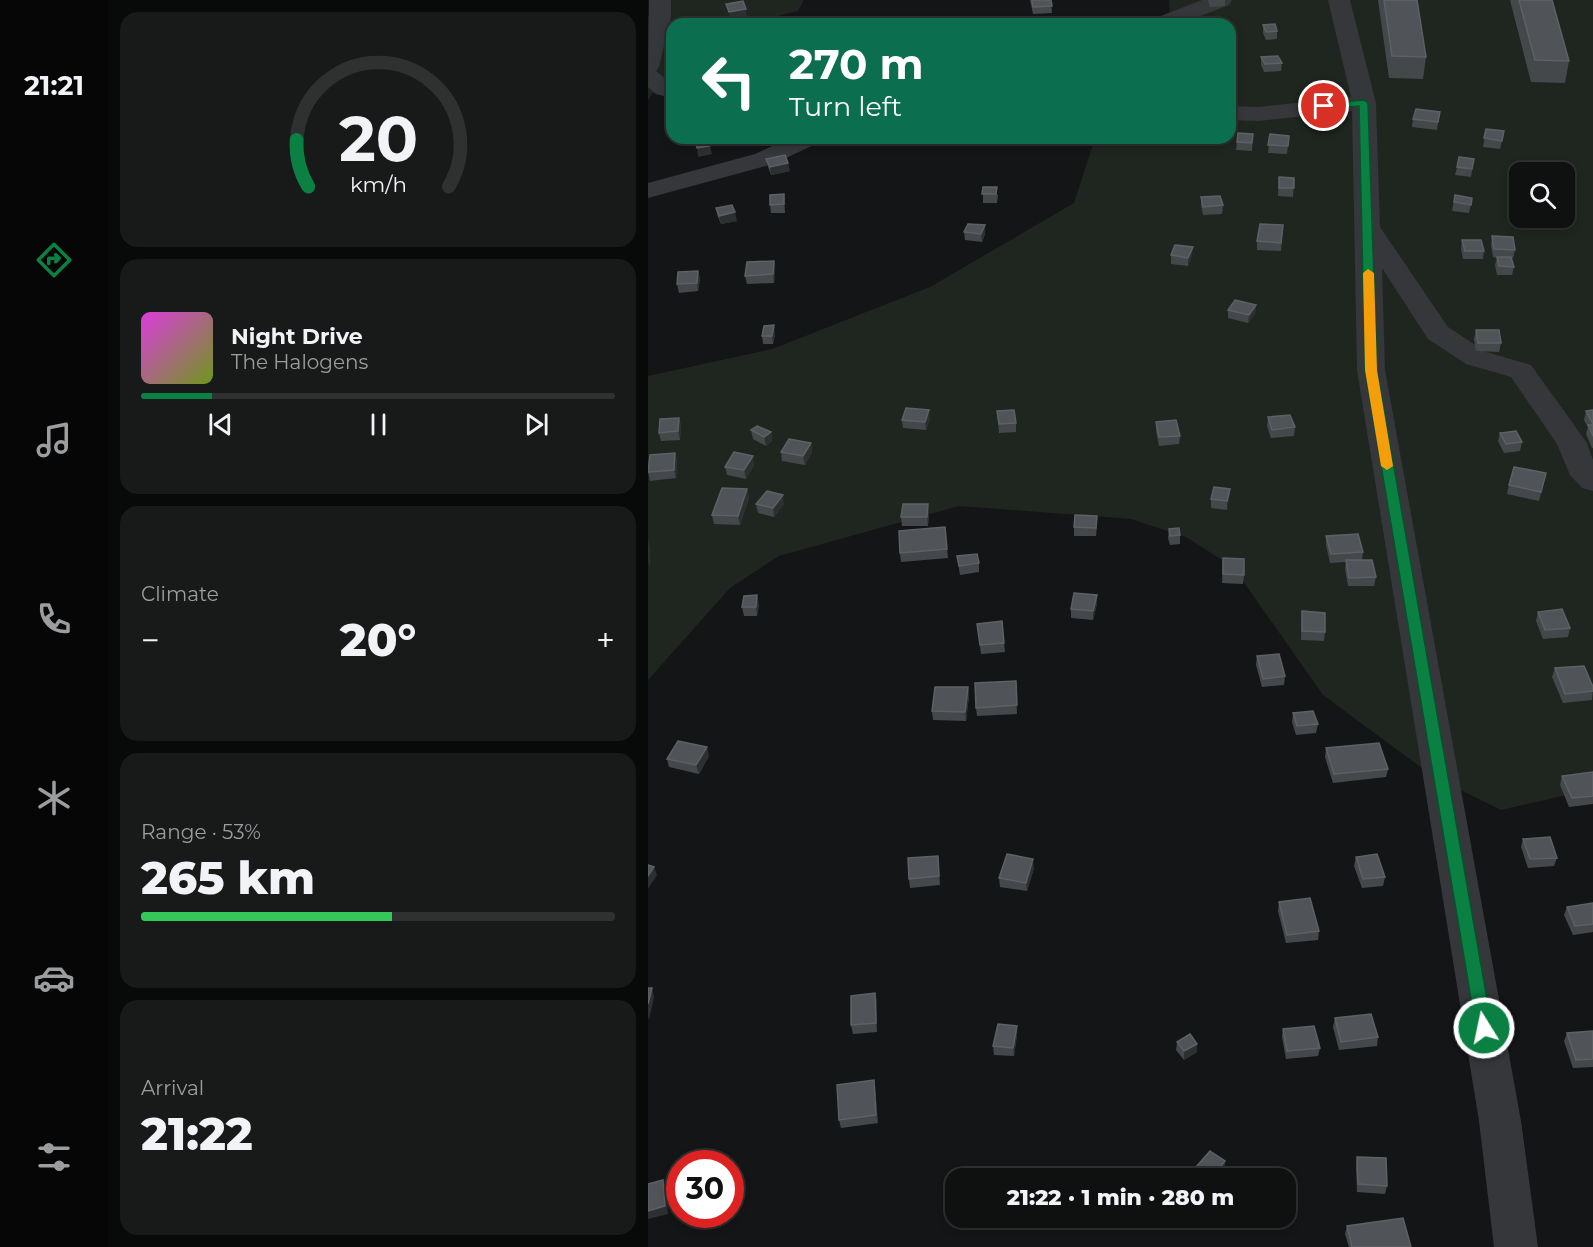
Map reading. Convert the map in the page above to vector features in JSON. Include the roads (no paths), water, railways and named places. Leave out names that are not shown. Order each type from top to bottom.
[{"type":"street","points":[[648,67],[660,16],[660,0]]},
{"type":"street","points":[[1176,18],[1221,0]]},
{"type":"street","points":[[1339,0],[1364,103],[1371,370],[1500,1121],[1516,1247]]},
{"type":"street","points":[[648,75],[666,90]]},
{"type":"street","points":[[1236,113],[1259,114],[1364,103]]},
{"type":"street","points":[[648,191],[765,159],[797,144]]},
{"type":"street","points":[[1367,227],[1438,333],[1476,358],[1521,371],[1572,443],[1581,468],[1593,481]]}]
